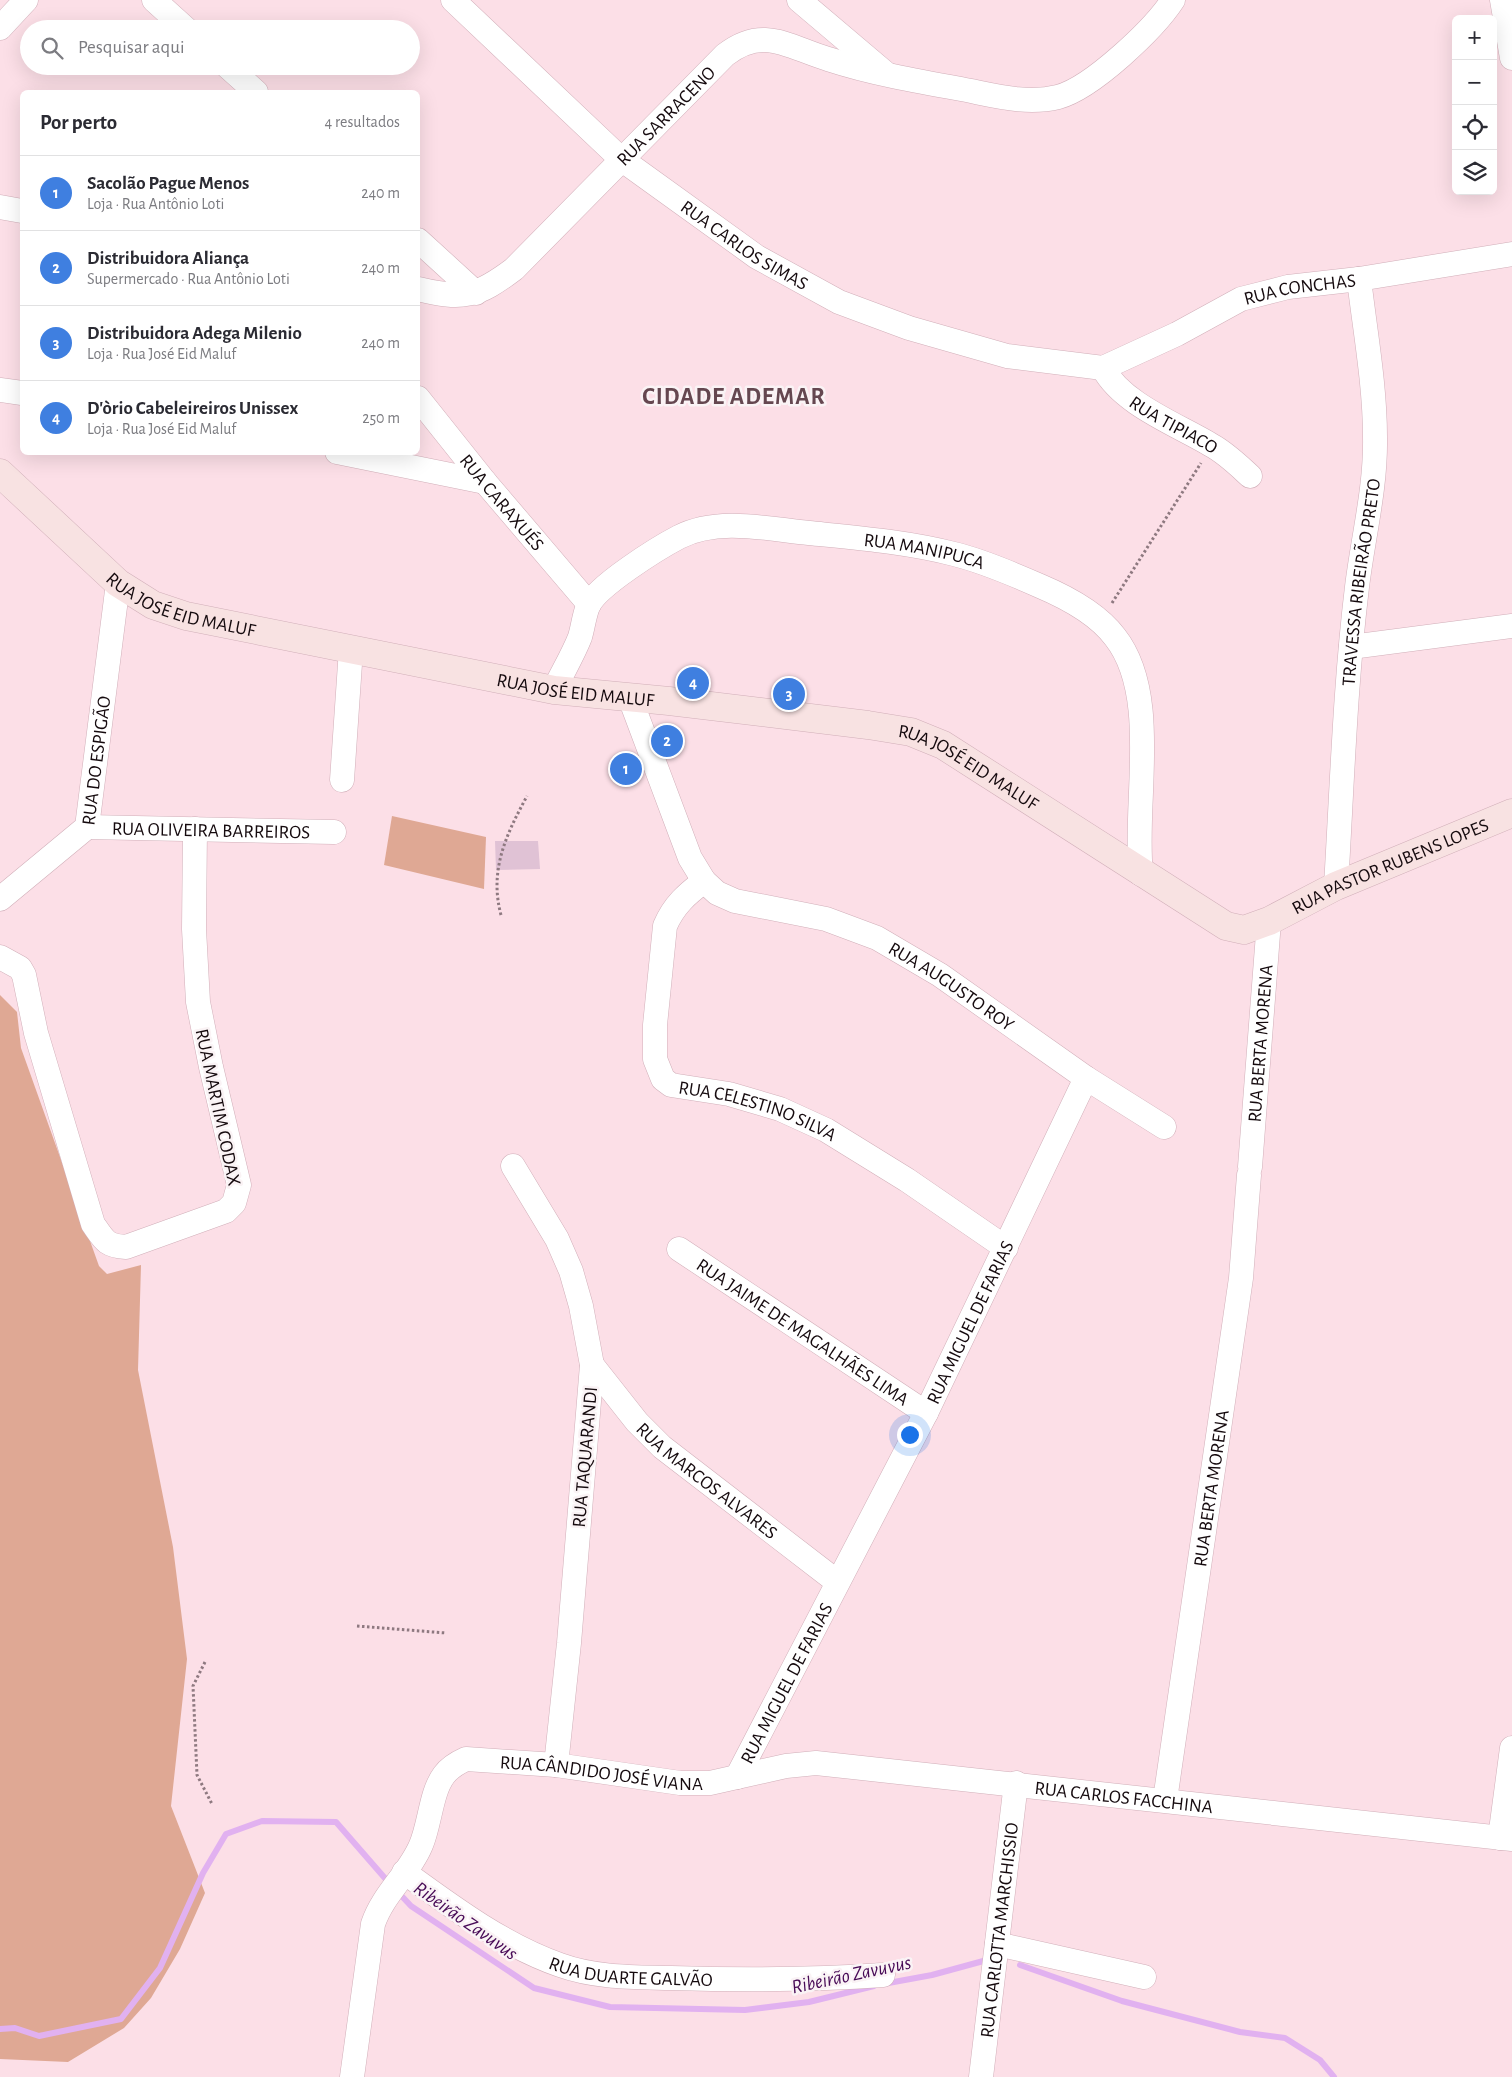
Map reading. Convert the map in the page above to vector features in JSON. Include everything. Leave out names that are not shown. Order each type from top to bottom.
[{"type":"street","points":[[0,28],[26,0]]},
{"type":"street","points":[[154,0],[176,20]]},
{"type":"street","name":"RUA CARLOS SIMAS","points":[[453,0],[621,159],[757,258],[839,302],[909,328],[1006,356],[1102,368]]},
{"type":"street","points":[[799,0],[889,76]]},
{"type":"street","name":"RUA SARRACENO","points":[[476,293],[493,285],[514,269],[621,159],[737,45],[754,39],[775,41],[827,59],[889,76],[1022,101],[1059,97],[1086,83],[1138,40],[1173,0]]},
{"type":"street","points":[[1502,0],[1512,58]]},
{"type":"street","points":[[237,75],[254,90]]},
{"type":"street","points":[[0,207],[20,211]]},
{"type":"street","points":[[420,242],[476,293]]},
{"type":"street","name":"RUA CONCHAS","points":[[1102,368],[1178,334],[1241,300],[1288,288],[1359,279],[1512,254]]},
{"type":"street","name":"TRAVESSA RIBEIRÃO PRETO","points":[[1336,886],[1351,646],[1357,586],[1374,476],[1376,436],[1370,366],[1359,279]]},
{"type":"street","points":[[420,289],[457,295],[476,293]]},
{"type":"street","name":"RUA TIPIACO","points":[[1102,368],[1119,389],[1134,401],[1212,445],[1250,476]]},
{"type":"street","points":[[0,390],[20,394]]},
{"type":"street","name":"RUA CARAXUÉS","points":[[420,401],[485,482],[589,604]]},
{"type":"street","points":[[352,455],[485,482]]},
{"type":"street","name":"RUA JOSÉ EID MALUF","points":[[0,473],[118,583],[154,605],[186,616],[554,690],[868,724],[911,732],[944,746],[1141,874],[1226,926],[1244,930],[1269,921]]},
{"type":"street","name":"RUA MANIPUCA","points":[[589,604],[606,587],[646,557],[681,536],[711,527],[746,526],[893,542],[955,554],[1018,576],[1066,597],[1100,622],[1115,637],[1127,657],[1135,681],[1142,723],[1138,844],[1141,874]]},
{"type":"street","name":"RUA DO ESPIGÃO","points":[[0,899],[87,827],[118,583]]},
{"type":"street","points":[[554,690],[580,638],[589,604]]},
{"type":"street","points":[[1351,646],[1512,626]]},
{"type":"street","points":[[342,780],[351,649]]},
{"type":"street","points":[[630,698],[690,858],[711,887]]},
{"type":"street","name":"RUA PASTOR RUBENS LOPES","points":[[1269,921],[1336,886],[1512,813]]},
{"type":"street","name":"RUA OLIVEIRA BARREIROS","points":[[87,827],[334,832]]},
{"type":"street","name":"RUA MARTIM CODAX","points":[[0,957],[11,961],[20,968],[24,975],[36,1033],[93,1224],[104,1240],[113,1246],[126,1247],[226,1211],[234,1203],[239,1185],[211,1067],[198,1002],[194,929],[195,829]]},
{"type":"street","name":"RUA AUGUSTO ROY","points":[[711,887],[735,901],[826,919],[877,938],[940,975],[1086,1078],[1164,1127]]},
{"type":"street","name":"RUA CELESTINO SILVA","points":[[711,887],[683,898],[671,912],[665,926],[655,1025],[655,1059],[663,1079],[671,1085],[729,1094],[780,1109],[826,1130],[907,1180],[1006,1248]]},
{"type":"street","name":"RUA BERTA MORENA","points":[[1165,1800],[1241,1278],[1269,921]]},
{"type":"street","name":"RUA MIGUEL DE FARIAS","points":[[737,1777],[836,1581],[926,1414],[1086,1078]]},
{"type":"street","name":"RUA TAQUARANDI","points":[[514,1166],[557,1239],[571,1270],[581,1306],[592,1365],[556,1765]]},
{"type":"street","name":"RUA JAIME DE MAGALHÃES LIMA","points":[[679,1249],[926,1414]]},
{"type":"street","name":"RUA MARCOS ALVARES","points":[[592,1365],[637,1422],[662,1447],[836,1581]]},
{"type":"street","points":[[1506,1839],[1512,1748]]},
{"type":"street","name":"RUA CÂNDIDO JOSÉ VIANA","points":[[401,1876],[421,1846],[440,1782],[453,1765],[466,1759],[556,1765],[680,1783],[710,1783],[737,1777]]},
{"type":"street","name":"RUA CARLOS FACCHINA","points":[[737,1777],[786,1766],[816,1763],[1506,1839]]},
{"type":"street","name":"RUA CARLOTTA MARCHISSIO","points":[[981,2077],[1016,1784]]},
{"type":"street","points":[[352,2077],[373,1924],[382,1901],[401,1876]]},
{"type":"street","name":"RUA DUARTE GALVÃO","points":[[401,1876],[514,1943],[559,1965],[599,1975],[732,1980],[812,1980],[883,1975]]},
{"type":"street","points":[[997,1944],[1144,1977]]},
{"type":"path","points":[[1100,622],[1212,445]]},
{"type":"path","points":[[500,915],[495,895],[498,864],[508,832],[527,796]]},
{"type":"path","points":[[357,1626],[446,1633]]},
{"type":"path","points":[[205,1662],[193,1686],[197,1775],[212,1804]]},
{"type":"shaded area","points":[[392,816],[486,837],[484,889],[384,865]]},
{"type":"shaded area","points":[[0,995],[17,1012],[21,1048],[99,1266],[107,1274],[141,1265],[138,1370],[173,1547],[187,1659],[171,1806],[205,1893],[180,1949],[151,1998],[124,2028],[68,2062],[0,2059]]},
{"type":"building","points":[[495,841],[538,841],[540,869],[496,870]]},
{"type":"waterway","name":"Ribeirão Zavuvus","points":[[0,2029],[15,2028],[39,2036],[121,2019],[160,1968],[203,1873],[226,1834],[262,1821],[336,1822],[390,1884]]},
{"type":"waterway","name":"Ribeirão Zavuvus","points":[[397,1891],[411,1906],[534,1988],[610,2007],[745,2010],[809,2002],[874,1986]]},
{"type":"waterway","name":"Ribeirão Zavuvus","points":[[883,1984],[932,1975],[987,1960]]},
{"type":"waterway","name":"Ribeirão Zavuvus","points":[[1020,1965],[1122,2001],[1240,2032],[1285,2038],[1320,2060],[1334,2077]]},
{"type":"place","name":"D'òrio Cabeleireiros Unissex","points":[[693,683]]},
{"type":"place","name":"Distribuidora Adega Milenio","points":[[789,694]]},
{"type":"place","name":"Distribuidora Aliança","points":[[667,741]]},
{"type":"place","name":"Sacolão Pague Menos","points":[[626,769]]},
{"type":"district","name":"CIDADE ADEMAR","points":[[734,396]]}]
